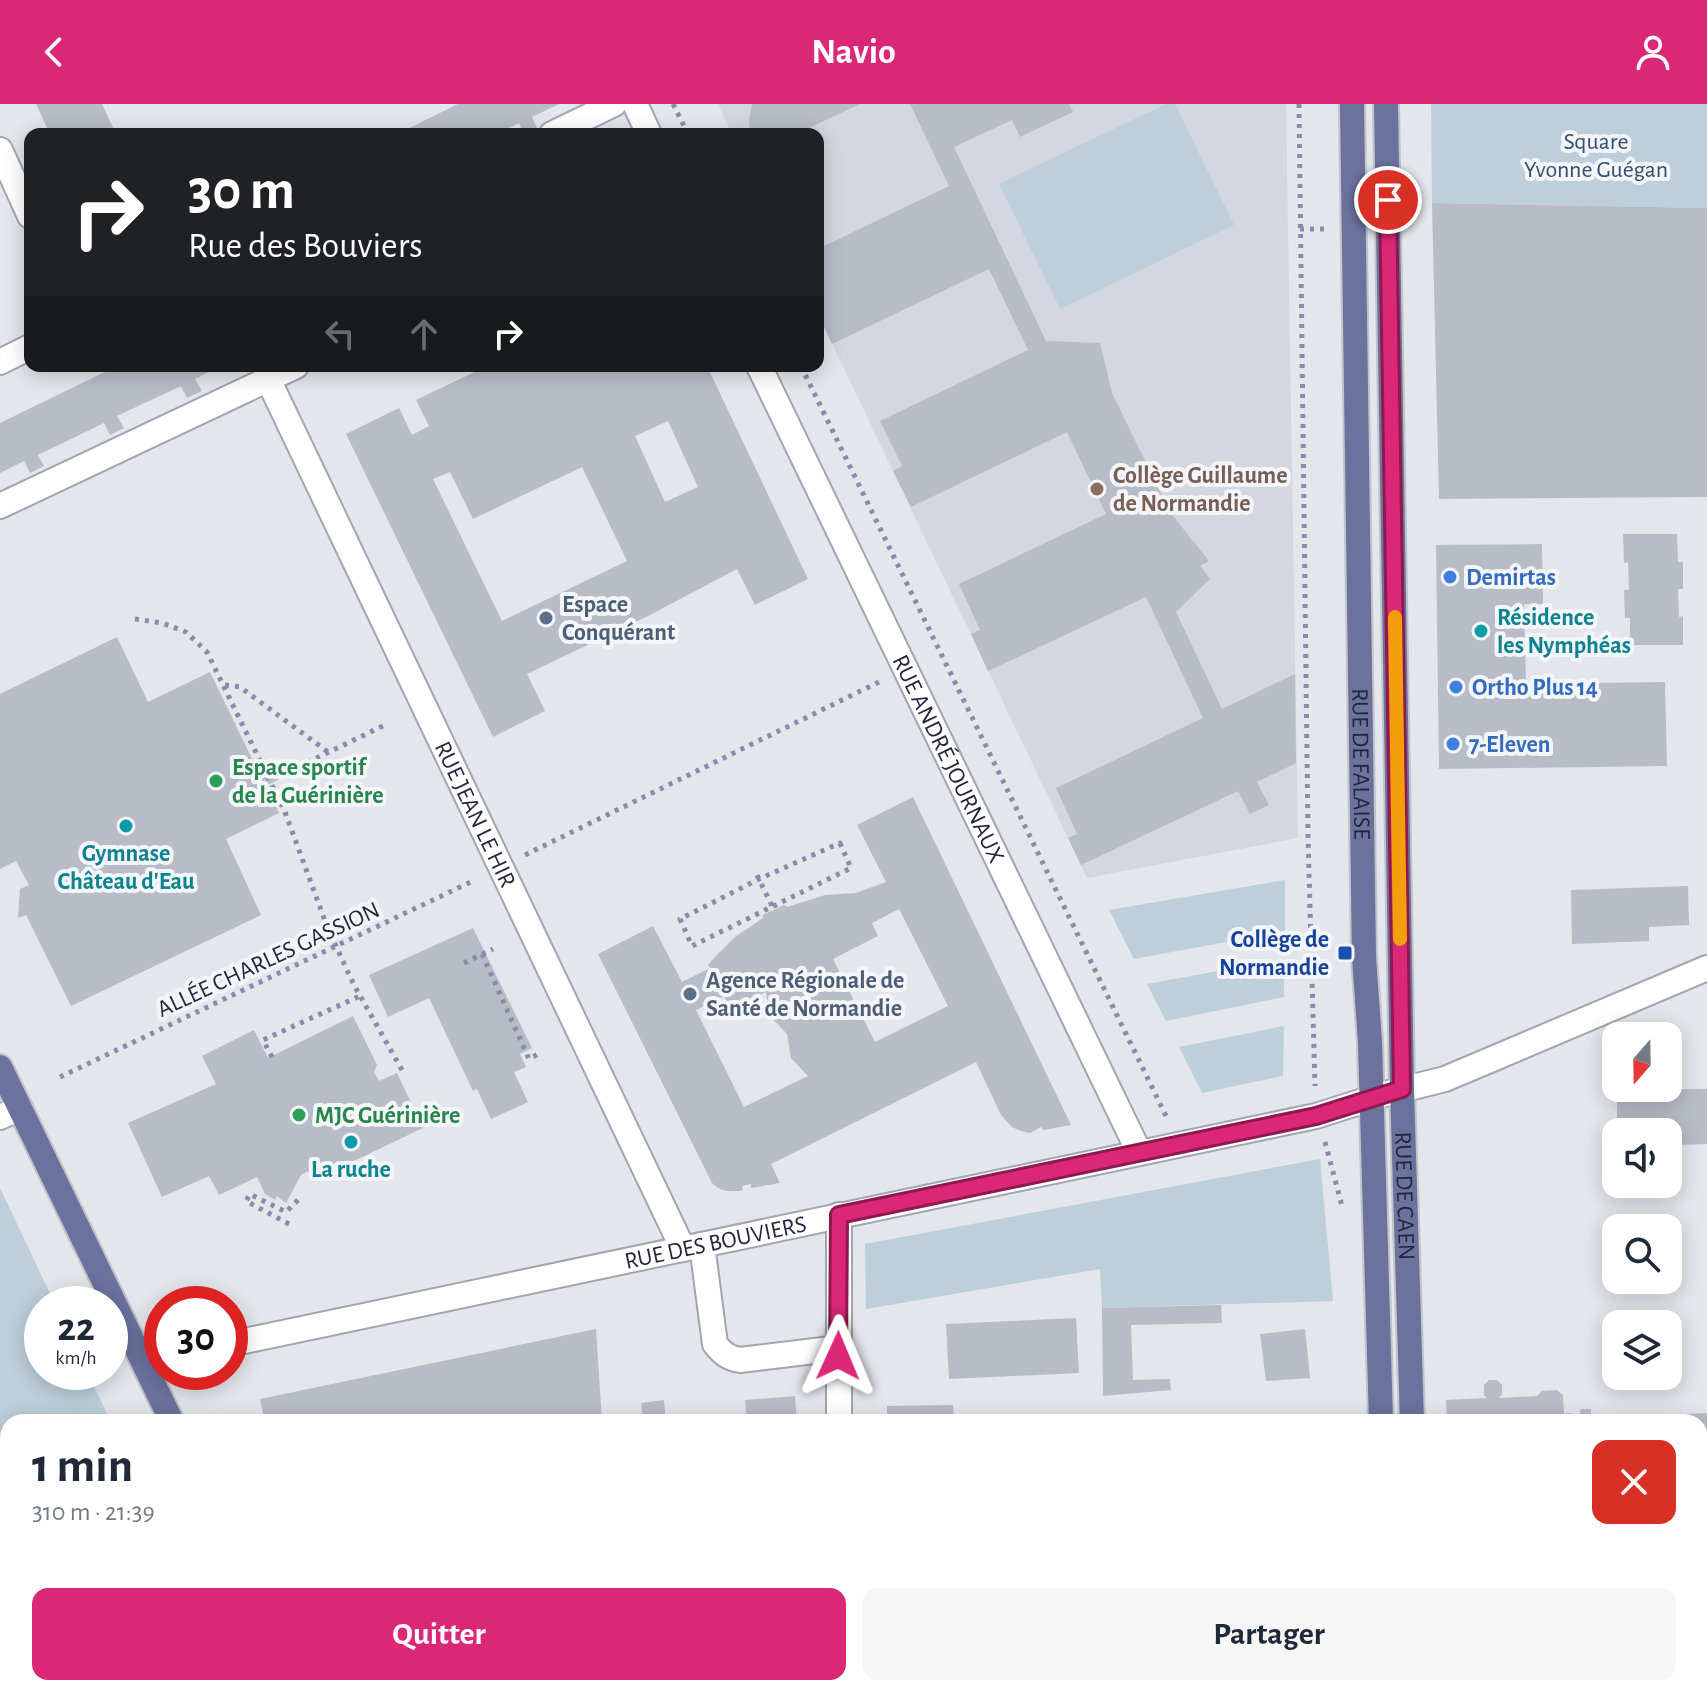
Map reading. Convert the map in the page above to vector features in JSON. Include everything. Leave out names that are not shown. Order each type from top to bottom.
[{"type":"main road","name":"RUE DE FALAISE","points":[[1352,104],[1364,957],[1370,1042],[1386,1094],[1381,1414]]},
{"type":"main road","name":"RUE DE CAEN","points":[[1386,104],[1386,1094],[1411,1414]]},
{"type":"main road","points":[[0,1067],[10,1113],[144,1345]]},
{"type":"main road","points":[[162,1390],[170,1414]]},
{"type":"street","points":[[564,128],[614,104]]},
{"type":"street","points":[[635,104],[646,128]]},
{"type":"street","points":[[0,150],[24,203]]},
{"type":"street","points":[[0,362],[24,350]]},
{"type":"street","points":[[0,506],[283,372]]},
{"type":"street","name":"RUE ANDRÉ JOURNAUX","points":[[762,372],[1139,1152]]},
{"type":"street","name":"RUE JEAN LE HIR","points":[[268,379],[692,1247],[715,1344],[730,1358],[740,1360],[839,1348]]},
{"type":"street","name":"RUE DES BOUVIERS","points":[[248,1340],[1316,1116],[1445,1079],[1707,968]]},
{"type":"street","points":[[839,1215],[839,1414]]},
{"type":"path","points":[[673,104],[685,128]]},
{"type":"path","points":[[1299,104],[1308,836],[1316,1116],[1341,1202],[1342,1218]]},
{"type":"path","points":[[1300,229],[1325,229]]},
{"type":"path","points":[[804,372],[1166,1116]]},
{"type":"path","points":[[135,619],[162,623],[186,632],[207,652],[264,776],[285,812],[336,947],[402,1070]]},
{"type":"path","points":[[513,861],[878,683]]},
{"type":"path","points":[[224,685],[240,687],[328,752]]},
{"type":"path","points":[[264,776],[277,777],[385,725]]},
{"type":"path","points":[[840,843],[851,868],[692,946],[680,919],[758,877],[840,843]]},
{"type":"path","points":[[758,877],[773,908]]},
{"type":"path","name":"ALLÉE CHARLES GASSION","points":[[60,1077],[477,879]]},
{"type":"path","points":[[464,963],[493,949]]},
{"type":"path","points":[[482,954],[529,1059],[542,1052]]},
{"type":"path","points":[[272,1057],[263,1040],[360,996]]},
{"type":"path","points":[[289,1224],[246,1201],[250,1194],[286,1212],[299,1199]]},
{"type":"shaded area","name":"Collège Guillaume de Normandie","points":[[718,104],[1286,104],[1298,838],[1087,878],[824,327],[824,128],[729,128]]},
{"type":"green space","points":[[1166,104],[1175,104],[1234,225],[1060,309],[999,184]]},
{"type":"green space","name":"Square Yvonne Guégan","points":[[1431,104],[1707,104],[1707,208],[1432,203]]},
{"type":"green space","points":[[1285,880],[1285,931],[1134,959],[1109,910]]},
{"type":"green space","points":[[1284,959],[1284,997],[1166,1021],[1147,984]]},
{"type":"green space","points":[[1284,1026],[1283,1076],[1202,1093],[1179,1047]]},
{"type":"green space","points":[[1320,1159],[1333,1301],[1102,1308],[1100,1269],[866,1309],[865,1244]]},
{"type":"green space","points":[[0,1188],[46,1286],[24,1286],[24,1390],[96,1390],[107,1414],[0,1414]]},
{"type":"building","points":[[36,104],[102,104],[113,128],[47,128]]},
{"type":"building","points":[[458,104],[559,104],[532,117],[537,128],[521,128],[519,123],[509,128],[409,128]]},
{"type":"building","points":[[752,104],[860,104],[811,128],[750,128]]},
{"type":"building","points":[[910,104],[1069,104],[1073,112],[1020,137],[1012,120],[954,147],[1046,341],[1100,343],[1112,393],[1170,512],[1209,561],[1200,566],[1210,579],[1176,612],[1222,709],[1295,674],[1296,763],[1257,782],[1269,805],[1250,814],[1238,791],[1081,865],[1068,838],[1077,834],[1056,788],[1203,718],[1146,597],[988,671],[971,634],[980,630],[959,584],[1106,514],[1067,432],[911,507],[893,471],[902,466],[880,421],[1028,350],[989,269],[832,344],[824,327],[824,246],[949,186]]},
{"type":"building","points":[[1432,203],[1707,208],[1707,497],[1439,499]]},
{"type":"building","points":[[105,372],[209,372],[195,379],[202,391],[187,398],[181,386],[117,416],[124,428],[110,435],[104,423],[38,455],[44,466],[30,473],[24,461],[0,473],[0,423]]},
{"type":"building","points":[[474,372],[710,372],[808,579],[755,605],[737,569],[527,674],[545,711],[493,737],[346,434],[399,408],[412,435],[429,426],[416,400]],"holes":[[[668,421],[698,487],[665,502],[635,436]],[[582,467],[627,561],[502,621],[433,479],[450,472],[473,519]]]},
{"type":"building","points":[[1623,534],[1677,534],[1678,562],[1683,562],[1683,589],[1678,589],[1679,617],[1683,616],[1683,645],[1630,645],[1630,618],[1625,618],[1624,590],[1629,590]]},
{"type":"building","name":"Résidence les Nymphéas","points":[[1542,544],[1543,604],[1524,604],[1526,684],[1665,682],[1667,766],[1439,769],[1436,545]]},
{"type":"building","name":"Gymnase Château d'Eau","points":[[117,637],[148,702],[210,672],[257,769],[270,761],[278,780],[265,786],[279,813],[226,839],[261,915],[71,1006],[26,915],[18,918],[20,889],[29,885],[16,861],[0,869],[0,694]]},
{"type":"building","name":"Agence Régionale de Santé de Normandie","points":[[913,797],[1071,1125],[1043,1130],[1041,1127],[1030,1133],[1012,1127],[1001,1115],[976,1062],[771,1164],[780,1183],[751,1188],[751,1184],[742,1186],[743,1190],[740,1191],[726,1191],[712,1183],[598,954],[653,926],[682,982],[710,968],[708,965],[735,937],[763,915],[784,905],[787,907],[825,895],[856,893],[886,882],[857,825]],"holes":[[[899,909],[948,1006],[875,1042],[833,959],[878,936],[872,923]],[[766,992],[770,1016],[787,1034],[791,1058],[808,1076],[744,1107],[696,1010],[724,996],[730,1010]]]},
{"type":"building","points":[[1688,886],[1689,925],[1649,927],[1649,941],[1572,944],[1571,890]]},
{"type":"building","points":[[473,928],[532,1048],[520,1054],[526,1067],[514,1072],[528,1102],[491,1119],[477,1089],[473,1091],[429,998],[388,1017],[369,975]]},
{"type":"building","name":"MJC Guérinière","points":[[353,1016],[377,1065],[374,1072],[379,1081],[397,1073],[423,1128],[312,1181],[308,1171],[301,1175],[286,1203],[277,1196],[275,1200],[265,1194],[257,1177],[219,1195],[209,1176],[162,1197],[128,1123],[216,1084],[202,1056],[254,1030],[268,1058]]},
{"type":"building","points":[[1682,1089],[1707,1089],[1707,1144],[1682,1145],[1682,1118],[1617,1118],[1617,1102],[1682,1102]]},
{"type":"building","points":[[1221,1305],[1222,1323],[1131,1325],[1133,1380],[1170,1379],[1171,1390],[1103,1396],[1102,1308]]},
{"type":"building","points":[[1076,1318],[1079,1373],[949,1379],[946,1324]]},
{"type":"building","points":[[596,1329],[601,1414],[263,1414],[260,1399]]},
{"type":"building","points":[[1305,1329],[1310,1378],[1266,1381],[1260,1334]]},
{"type":"building","points":[[1489,1380],[1497,1380],[1502,1385],[1499,1398],[1537,1396],[1542,1391],[1557,1390],[1563,1395],[1564,1414],[1447,1414],[1446,1400],[1487,1398],[1484,1385]]},
{"type":"building","points":[[795,1396],[796,1414],[746,1414],[745,1400]]},
{"type":"building","points":[[664,1400],[665,1414],[642,1414],[641,1403]]},
{"type":"building","points":[[953,1405],[954,1414],[887,1414],[887,1406]]},
{"type":"building","points":[[1580,1409],[1591,1409],[1591,1414],[1580,1414]]},
{"type":"slow traffic","points":[[1395,617],[1400,939]]},
{"type":"place","name":"Collège Guillaume de Normandie","points":[[1097,489]]},
{"type":"place","name":"Demirtas","points":[[1450,577]]},
{"type":"place","name":"Espace Conquérant","points":[[546,618]]},
{"type":"place","name":"Résidence les Nymphéas","points":[[1481,631]]},
{"type":"place","name":"Ortho Plus 14","points":[[1456,687]]},
{"type":"place","name":"7-Eleven","points":[[1453,744]]},
{"type":"place","name":"Espace sportif de la Guérinière","points":[[216,781]]},
{"type":"place","name":"Gymnase Château d'Eau","points":[[126,826]]},
{"type":"place","name":"Collège de Normandie","points":[[1345,953]]},
{"type":"place","name":"Agence Régionale de Santé de Normandie","points":[[690,994]]},
{"type":"place","name":"MJC Guérinière","points":[[299,1115]]},
{"type":"place","name":"La ruche","points":[[351,1142]]},
{"type":"route","points":[[838,1356],[839,1215],[1316,1116],[1402,1089],[1388,200]]}]
